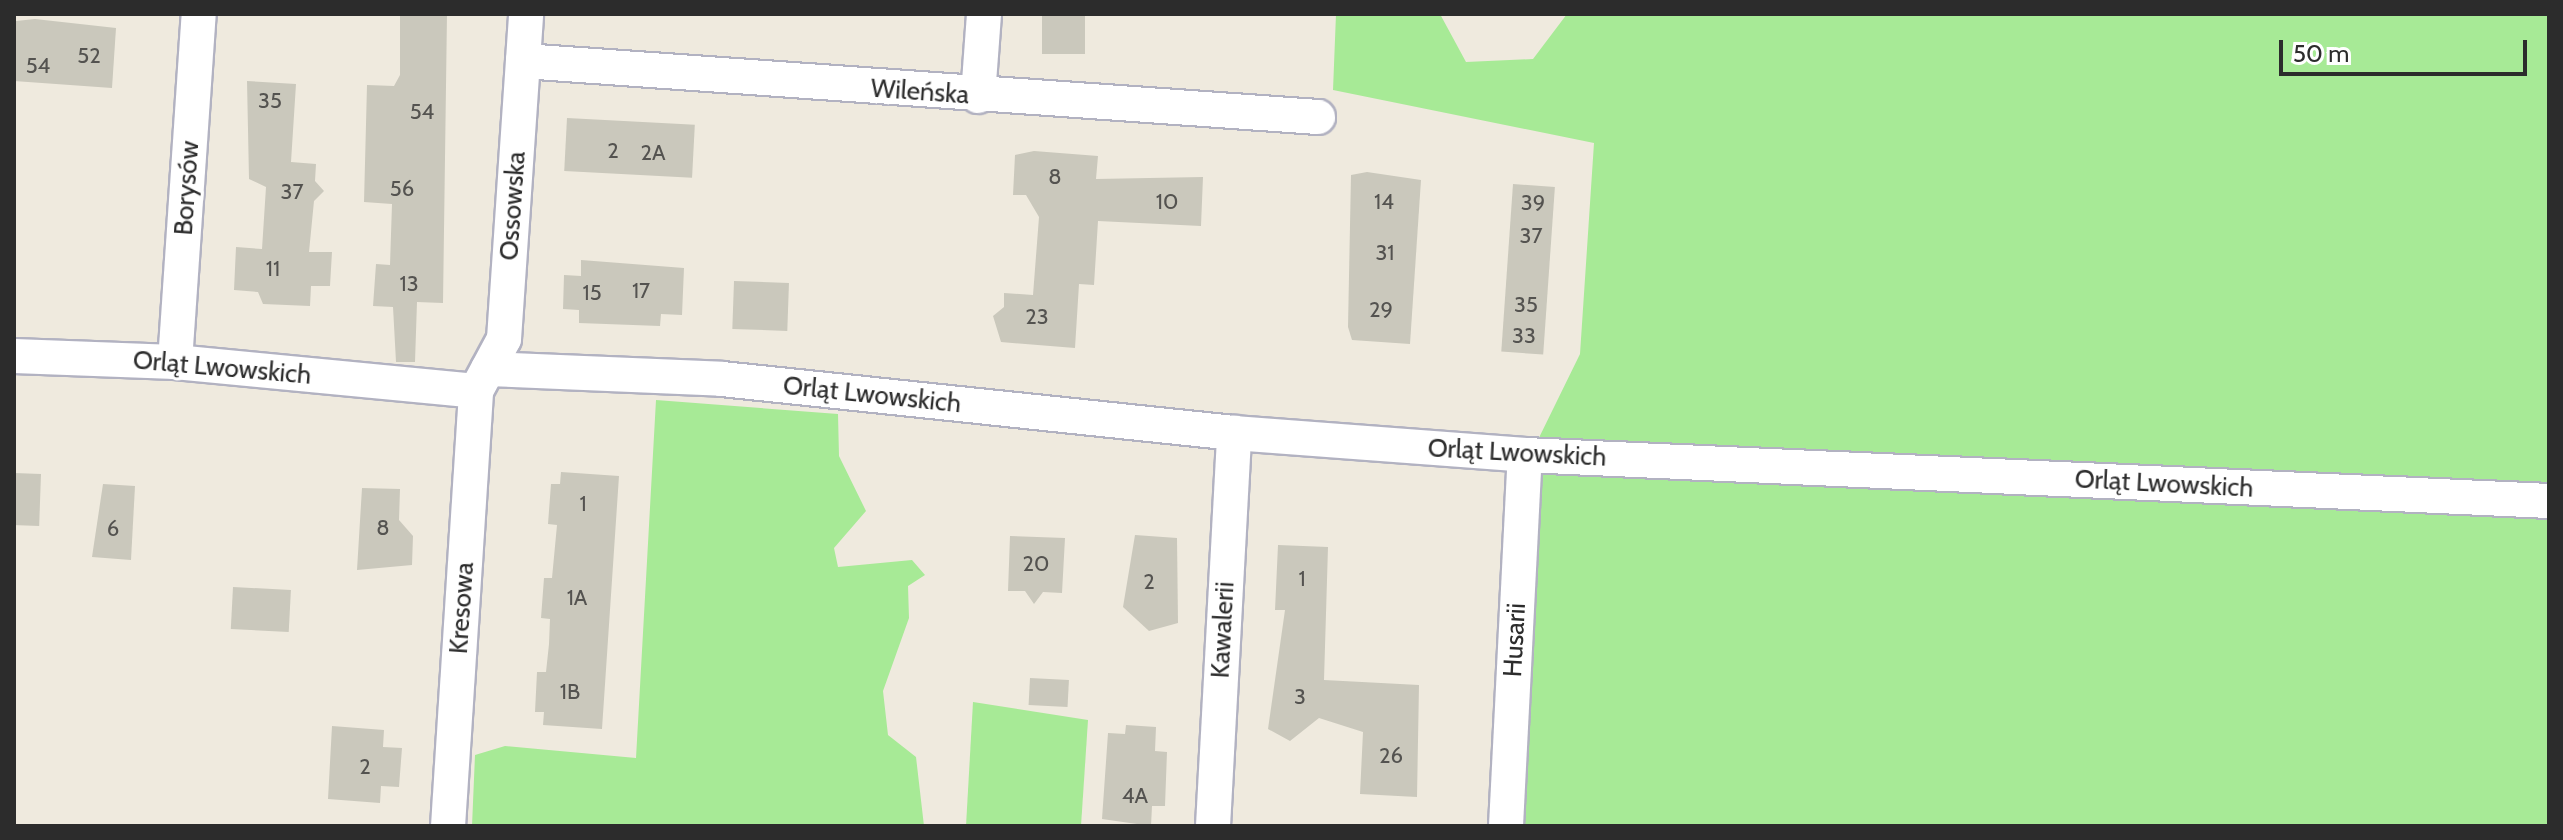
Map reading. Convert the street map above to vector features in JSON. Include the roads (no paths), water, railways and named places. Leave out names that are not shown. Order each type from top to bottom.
[{"type":"street","name":"Borysów","points":[[175,362],[199,14]]},
{"type":"street","name":"Ossowska","points":[[482,380],[504,339],[526,14]]},
{"type":"street","points":[[978,96],[984,14]]},
{"type":"street","name":"Wileńska","points":[[523,61],[978,96],[1318,117]]},
{"type":"street","name":"Orląt Lwowskich","points":[[14,356],[482,380],[722,379],[1234,433],[1525,455],[2549,501]]},
{"type":"street","name":"Kresowa","points":[[448,826],[482,380]]},
{"type":"street","name":"Kawalerii","points":[[1213,826],[1234,433]]},
{"type":"street","name":"Husarii","points":[[1506,826],[1525,455]]}]
